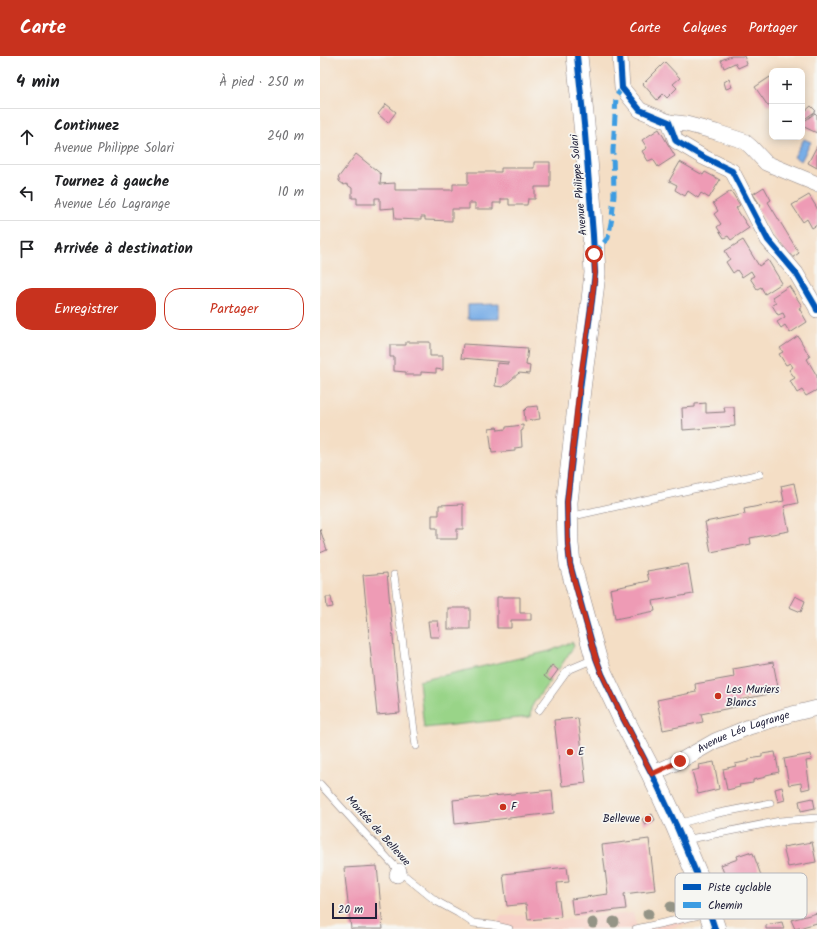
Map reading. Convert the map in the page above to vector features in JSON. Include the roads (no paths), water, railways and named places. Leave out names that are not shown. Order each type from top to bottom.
[{"type":"main road","name":"Avenue Philippe Solari","points":[[577,56],[585,134],[595,273],[580,381],[567,502],[570,564],[596,658],[602,674],[680,833],[696,873]]},
{"type":"street","points":[[620,56],[622,88],[640,110],[669,122],[686,124],[744,141],[766,162],[817,184]]},
{"type":"street","points":[[669,122],[676,142],[732,171],[768,240],[796,273],[817,310]]},
{"type":"street","name":"Avenue Léo Lagrange","points":[[652,774],[680,761],[715,741],[749,727],[817,708]]},
{"type":"lane","points":[[567,518],[760,474]]},
{"type":"lane","points":[[394,574],[416,746]]},
{"type":"lane","points":[[539,710],[568,670],[596,658]]},
{"type":"lane","name":"Montée de Bellevue","points":[[320,784],[345,810],[398,874],[436,901],[473,923],[509,929]]},
{"type":"lane","points":[[680,833],[714,814],[770,803]]},
{"type":"lane","points":[[680,833],[817,818]]},
{"type":"lane","points":[[636,929],[707,919]]},
{"type":"water","points":[[803,140],[811,142],[801,161],[794,157]]},
{"type":"water","points":[[499,304],[499,319],[468,319],[468,305]]},
{"type":"place","name":"Les Muriers Blancs","points":[[718,696]]},
{"type":"place","name":"E","points":[[570,752]]},
{"type":"place","name":"F","points":[[503,807]]},
{"type":"place","name":"Bellevue","points":[[648,819]]}]
